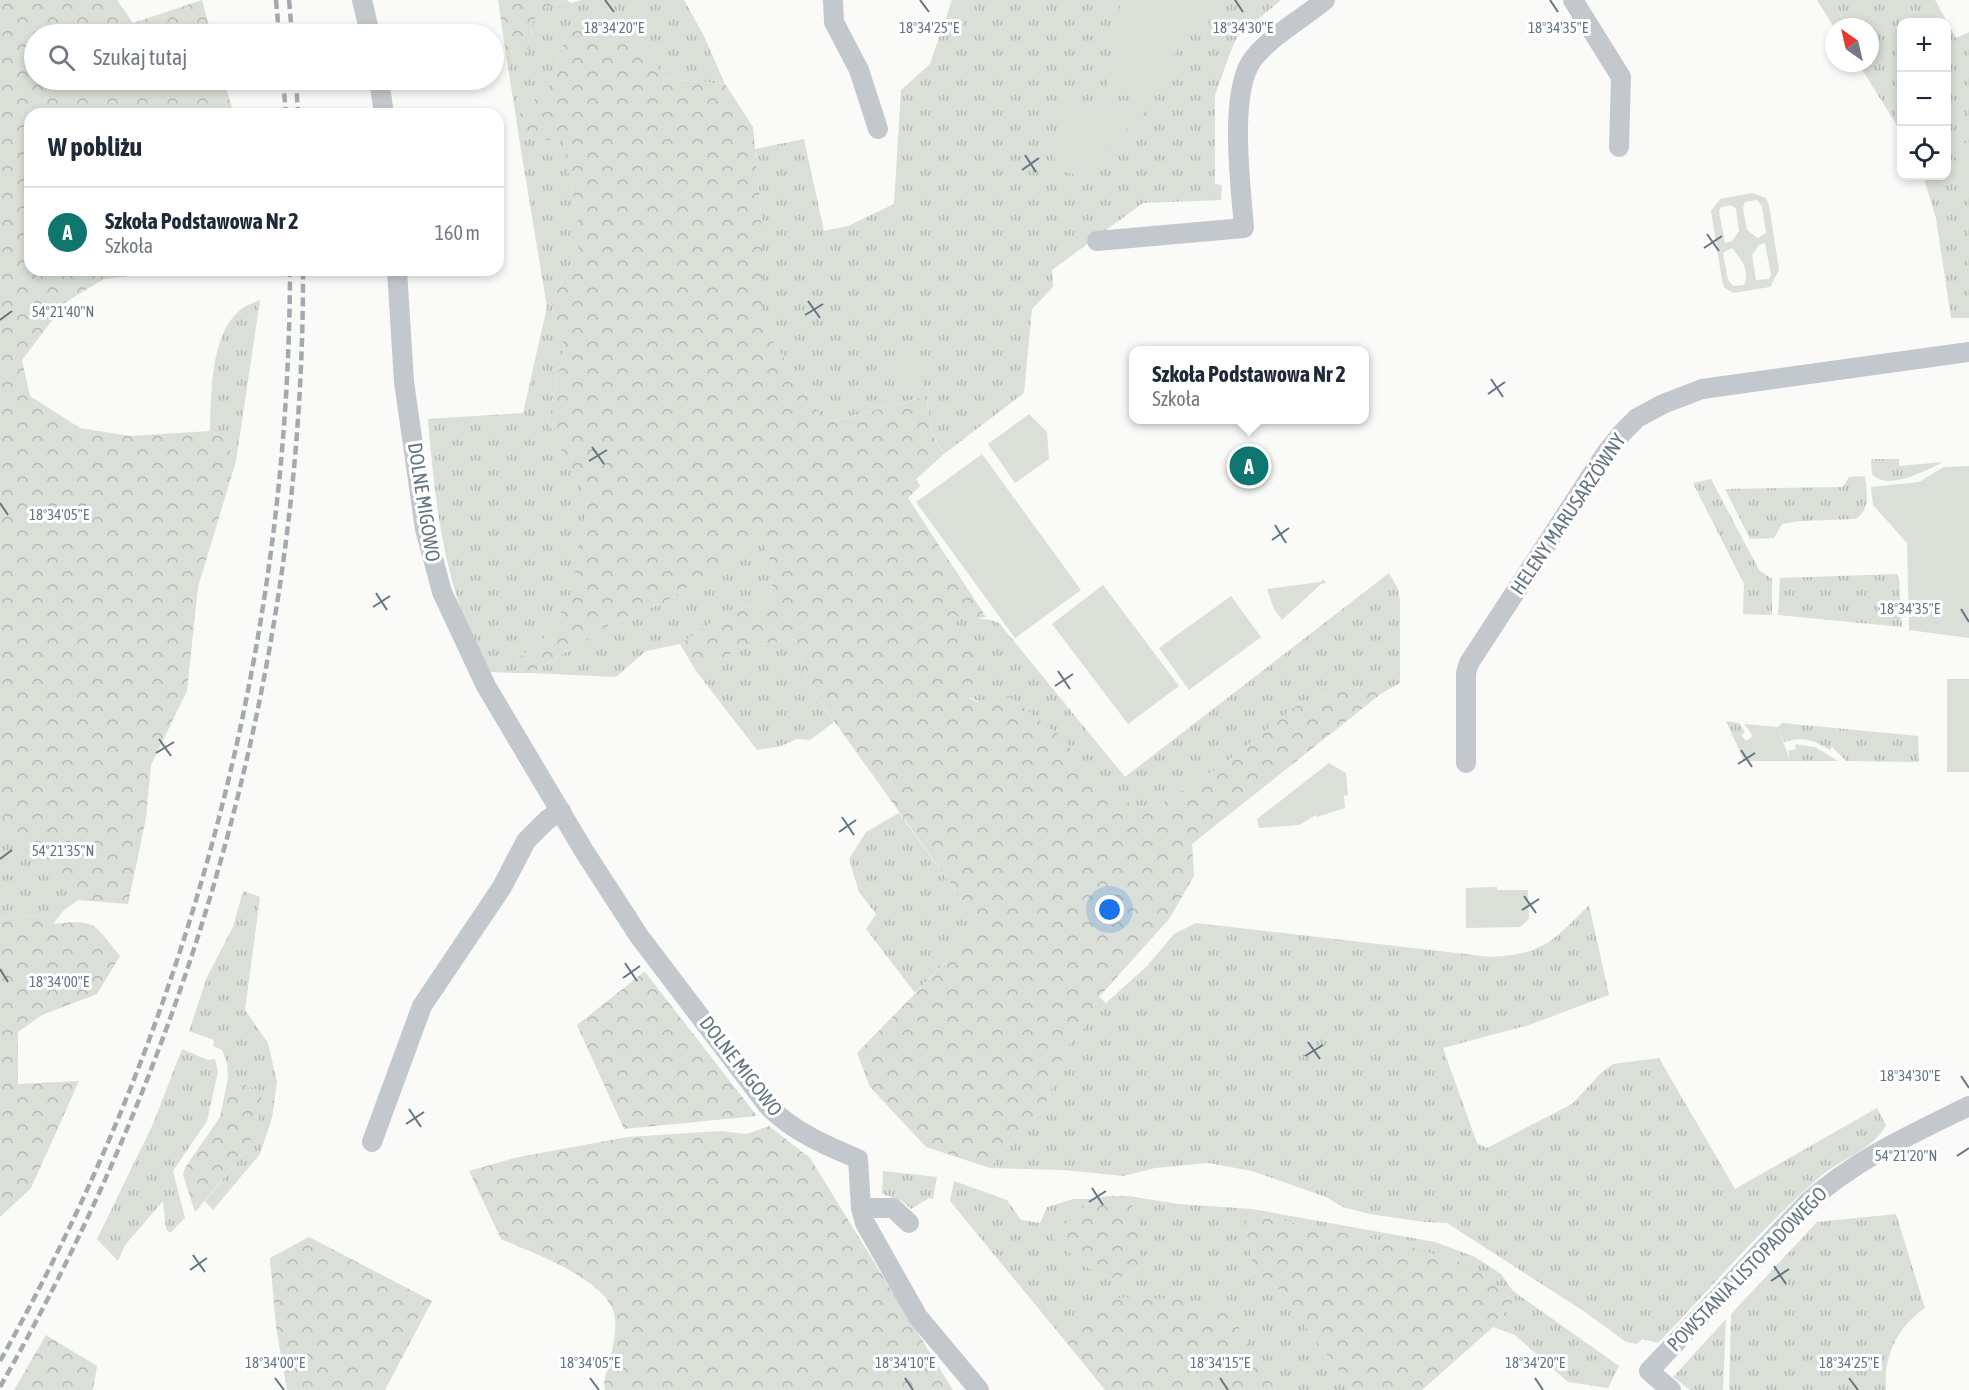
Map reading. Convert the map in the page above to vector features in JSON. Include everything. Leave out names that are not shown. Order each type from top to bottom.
[{"type":"street","points":[[362,0],[368,24]]},
{"type":"street","points":[[833,0],[834,22],[859,70],[878,129]]},
{"type":"street","points":[[1097,241],[1244,228],[1238,130],[1244,76],[1261,51],[1324,0]]},
{"type":"street","points":[[1573,0],[1621,77],[1619,147]]},
{"type":"street","points":[[380,90],[383,108]]},
{"type":"street","name":"DOLNE MIGOWO","points":[[397,276],[404,382],[424,529],[442,592],[476,667],[561,811],[639,936],[768,1106],[780,1118],[812,1139],[858,1159],[861,1208],[865,1223],[918,1317],[979,1390]]},
{"type":"street","name":"HELENY MARUSARZÓWNY","points":[[1466,763],[1466,674],[1469,663],[1606,453],[1637,418],[1671,400],[1702,389],[1867,364],[1969,352]]},
{"type":"street","points":[[372,1142],[422,1006],[502,888],[526,841],[547,820],[561,811]]},
{"type":"street","name":"POWSTANIA LISTOPADOWEGO","points":[[1671,1390],[1649,1371],[1807,1203],[1826,1186],[1865,1160],[1969,1106]]},
{"type":"street","points":[[861,1208],[893,1208],[909,1222]]},
{"type":"green space","points":[[0,0],[117,0],[133,23],[202,0],[208,24],[24,24],[24,90],[227,90],[232,108],[24,108],[24,276],[129,276],[104,279],[66,302],[22,360],[30,396],[80,428],[130,436],[210,431],[223,437],[236,461],[198,587],[187,691],[151,765],[146,818],[128,904],[78,900],[0,813]]},
{"type":"green space","points":[[498,0],[567,0],[539,12],[534,22],[528,51],[517,58],[506,55],[504,24],[501,24]]},
{"type":"green space","points":[[567,0],[571,3],[582,0],[684,0],[703,34],[725,84],[666,79],[636,39],[566,34],[554,81],[516,117],[506,55],[517,58],[532,33],[532,18],[542,8]]},
{"type":"green space","points":[[952,0],[1281,0],[1237,37],[1215,95],[1215,184],[1222,185],[1221,200],[1143,203],[1052,270],[1053,287],[1032,309],[1024,393],[944,454],[931,427],[927,396],[834,421],[823,420],[762,324],[762,226],[755,149],[804,139],[824,231],[848,226],[894,204],[901,90],[930,64]]},
{"type":"green space","points":[[1121,0],[1222,0],[1190,30],[1174,55],[1154,95],[1105,96]]},
{"type":"green space","points":[[1817,0],[1935,0],[1945,18],[1897,18],[1897,126],[1864,72],[1879,72],[1879,18],[1828,18]]},
{"type":"green space","points":[[588,25],[636,38],[666,79],[725,84],[753,127],[762,226],[762,324],[823,420],[835,421],[927,396],[933,433],[944,454],[916,479],[920,486],[908,498],[986,617],[968,620],[950,614],[949,622],[977,642],[981,660],[969,698],[977,702],[1003,692],[1064,739],[1086,775],[1136,807],[1159,805],[1220,767],[1299,704],[1331,692],[1360,687],[1382,693],[1192,844],[1194,876],[1169,919],[1099,997],[1106,1003],[1066,1048],[1044,1109],[1005,1147],[990,1168],[926,1147],[870,1087],[857,1053],[981,926],[811,689],[795,639],[743,647],[696,671],[680,644],[727,612],[770,602],[774,570],[761,539],[665,602],[614,622],[532,673],[515,673],[520,657],[553,631],[572,589],[588,500],[548,421],[564,347],[551,302],[582,243],[563,141],[519,138],[516,117],[554,81],[566,34]]},
{"type":"green space","points":[[1951,29],[1956,38],[1969,32],[1969,318],[1951,318],[1936,218],[1924,180],[1951,180]]},
{"type":"green space","points":[[1061,99],[1150,108],[1077,175],[1054,169]]},
{"type":"green space","points":[[519,138],[563,140],[582,243],[551,302],[564,347],[548,421],[588,499],[573,589],[553,631],[520,657],[515,673],[489,672],[462,612],[452,581],[439,516],[428,419],[523,413],[547,307]]},
{"type":"green space","points":[[1969,142],[1969,197],[1965,198],[1953,146]]},
{"type":"green space","points":[[1752,193],[1766,198],[1779,270],[1770,287],[1733,293],[1724,287],[1711,211],[1720,199]],"holes":[[[1757,200],[1762,206],[1766,233],[1758,238],[1747,230],[1743,208],[1745,202]],[[1731,205],[1736,209],[1739,231],[1732,241],[1725,243],[1719,211],[1721,207]],[[1765,243],[1771,275],[1769,279],[1756,280],[1752,255],[1759,245]],[[1732,248],[1741,260],[1746,274],[1744,285],[1733,286],[1728,280],[1723,253]]]},
{"type":"green space","points":[[260,300],[236,461],[223,437],[210,431],[214,367],[222,335],[229,322],[241,309]]},
{"type":"green space","points":[[922,361],[924,394],[895,396],[893,363]]},
{"type":"green space","points":[[1029,414],[1047,432],[1049,459],[1015,483],[988,444]]},
{"type":"green space","points":[[982,454],[1081,590],[1015,638],[916,502]]},
{"type":"green space","points":[[1871,459],[1899,459],[1899,466],[1943,462],[1907,478],[1887,481],[1872,474]]},
{"type":"green space","points":[[1969,466],[1969,638],[1909,630],[1907,543],[1873,505],[1871,487],[1919,482],[1944,467]]},
{"type":"green space","points":[[1865,476],[1866,505],[1856,519],[1782,524],[1774,538],[1750,539],[1725,489],[1843,487],[1849,477]]},
{"type":"green space","points":[[1711,479],[1759,570],[1772,579],[1772,615],[1743,614],[1744,584],[1693,483]]},
{"type":"green space","points":[[761,538],[774,570],[770,602],[727,612],[680,644],[646,651],[616,677],[532,673],[614,622],[665,602]]},
{"type":"green space","points":[[1389,573],[1398,589],[1400,600],[1400,683],[1382,693],[1360,687],[1331,692],[1299,704],[1220,767],[1159,805],[1136,807],[1085,775],[1064,739],[969,697],[981,660],[949,622],[950,614],[999,623],[1125,777]]},
{"type":"green space","points":[[1897,574],[1902,627],[1778,615],[1780,578]]},
{"type":"green space","points":[[1323,579],[1326,583],[1321,584],[1282,620],[1274,609],[1267,589],[1321,582]]},
{"type":"green space","points":[[1103,585],[1179,686],[1128,724],[1052,624]]},
{"type":"green space","points":[[1231,596],[1261,637],[1189,690],[1159,648]]},
{"type":"green space","points":[[795,639],[811,689],[834,722],[810,740],[797,739],[781,746],[757,750],[696,671],[743,647]]},
{"type":"green space","points":[[1947,679],[1969,679],[1969,772],[1947,772]]},
{"type":"green space","points":[[1726,721],[1739,723],[1745,732],[1741,735],[1746,741],[1744,761]]},
{"type":"green space","points":[[1782,723],[1918,736],[1919,762],[1846,761],[1832,747],[1830,750],[1813,741],[1802,739],[1784,742],[1778,727]]},
{"type":"green space","points":[[1744,724],[1778,727],[1790,761],[1744,761],[1746,741],[1753,736]]},
{"type":"green space","points":[[1795,744],[1815,747],[1838,761],[1790,761],[1788,751],[1796,749]]},
{"type":"green space","points":[[1329,763],[1346,773],[1348,795],[1344,796],[1345,808],[1317,817],[1316,815],[1299,825],[1259,828],[1257,819]]},
{"type":"green space","points":[[0,813],[78,900],[63,911],[53,924],[41,915],[0,919]]},
{"type":"green space","points":[[899,813],[981,926],[915,993],[866,929],[876,914],[859,892],[849,859],[866,832]]},
{"type":"green space","points":[[1497,887],[1497,890],[1528,890],[1529,919],[1520,927],[1466,928],[1466,888]]},
{"type":"green space","points":[[243,891],[260,897],[245,1010],[268,1043],[277,1082],[272,1118],[260,1154],[213,1210],[205,1201],[245,1152],[262,1092],[228,1077],[227,1063],[222,1050],[213,1046],[214,1040],[189,1031],[207,977],[233,927]]},
{"type":"green space","points":[[1589,905],[1609,995],[1529,1025],[1443,1048],[1477,1143],[1487,1148],[1572,1104],[1602,1072],[1613,1064],[1659,1058],[1735,1189],[1877,1108],[1886,1125],[1866,1147],[1830,1169],[1800,1195],[1758,1236],[1658,1343],[1642,1339],[1637,1344],[1626,1342],[1585,1312],[1447,1223],[1370,1214],[1343,1207],[1326,1197],[1252,1171],[1208,1163],[1155,1168],[1123,1176],[1064,1170],[990,1168],[1005,1147],[1044,1109],[1066,1048],[1106,1003],[1147,966],[1174,934],[1196,923],[1491,957],[1524,953],[1536,949],[1566,928]]},
{"type":"green space","points":[[42,915],[53,924],[78,922],[93,926],[120,956],[97,994],[42,1015],[18,1032],[18,1084],[79,1081],[31,1188],[0,1217],[0,919]]},
{"type":"green space","points":[[644,972],[757,1116],[624,1129],[577,1025]]},
{"type":"green space","points":[[182,1049],[208,1060],[215,1059],[218,1072],[207,1121],[173,1171],[185,1218],[170,1233],[166,1229],[163,1201],[125,1245],[118,1261],[97,1239],[153,1124]]},
{"type":"green space","points":[[228,1077],[262,1092],[258,1124],[245,1152],[195,1212],[183,1175],[185,1168],[220,1117]]},
{"type":"green space","points":[[769,1126],[810,1158],[953,1390],[605,1390],[604,1382],[615,1334],[615,1318],[610,1304],[585,1280],[550,1260],[501,1239],[469,1171],[514,1158],[627,1137],[720,1131],[747,1134]]},
{"type":"green space","points":[[883,1171],[937,1177],[933,1199],[929,1198],[911,1209],[902,1201],[882,1194]]},
{"type":"green space","points":[[954,1181],[1007,1200],[1021,1220],[1040,1223],[1047,1207],[1073,1199],[1093,1199],[1052,1237],[1104,1276],[1123,1277],[1139,1267],[1135,1214],[1129,1196],[1178,1204],[1252,1209],[1435,1242],[1475,1257],[1501,1274],[1513,1291],[1619,1366],[1608,1388],[1568,1382],[1515,1335],[1493,1327],[1513,1302],[1408,1246],[1260,1216],[1246,1232],[1254,1271],[1287,1295],[1298,1316],[1353,1390],[1276,1390],[1231,1314],[1100,1297],[1066,1342],[950,1201]]},
{"type":"green space","points":[[1129,1196],[1135,1214],[1140,1218],[1139,1267],[1122,1277],[1102,1275],[1084,1265],[1051,1237],[1093,1199]]},
{"type":"green space","points":[[1896,1214],[1925,1308],[1907,1324],[1894,1344],[1887,1366],[1886,1390],[1729,1390],[1731,1314],[1817,1222]]},
{"type":"green space","points":[[1260,1216],[1408,1246],[1476,1267],[1513,1302],[1493,1327],[1422,1390],[1353,1390],[1298,1316],[1287,1295],[1254,1271],[1246,1232],[1246,1219]]},
{"type":"green space","points":[[309,1237],[432,1301],[385,1390],[287,1390],[276,1327],[270,1258]]},
{"type":"green space","points":[[1100,1297],[1180,1299],[1231,1314],[1276,1390],[1105,1390],[1066,1342]]},
{"type":"green space","points":[[1726,1319],[1723,1390],[1690,1390],[1673,1377]]},
{"type":"green space","points":[[46,1335],[97,1366],[93,1390],[14,1390]]},
{"type":"railway","points":[[276,0],[278,24]]},
{"type":"railway","points":[[289,0],[291,24]]},
{"type":"railway","points":[[284,90],[285,108]]},
{"type":"railway","points":[[297,90],[298,108]]},
{"type":"railway","points":[[0,1361],[66,1234],[124,1104],[174,970],[215,834],[247,695],[271,555],[285,413],[290,276]]},
{"type":"railway","points":[[0,1387],[68,1258],[129,1124],[181,988],[224,848],[258,706],[283,562],[298,416],[303,276]]},
{"type":"place","name":"Szkoła Podstawowa Nr 2","points":[[1249,466]]}]
